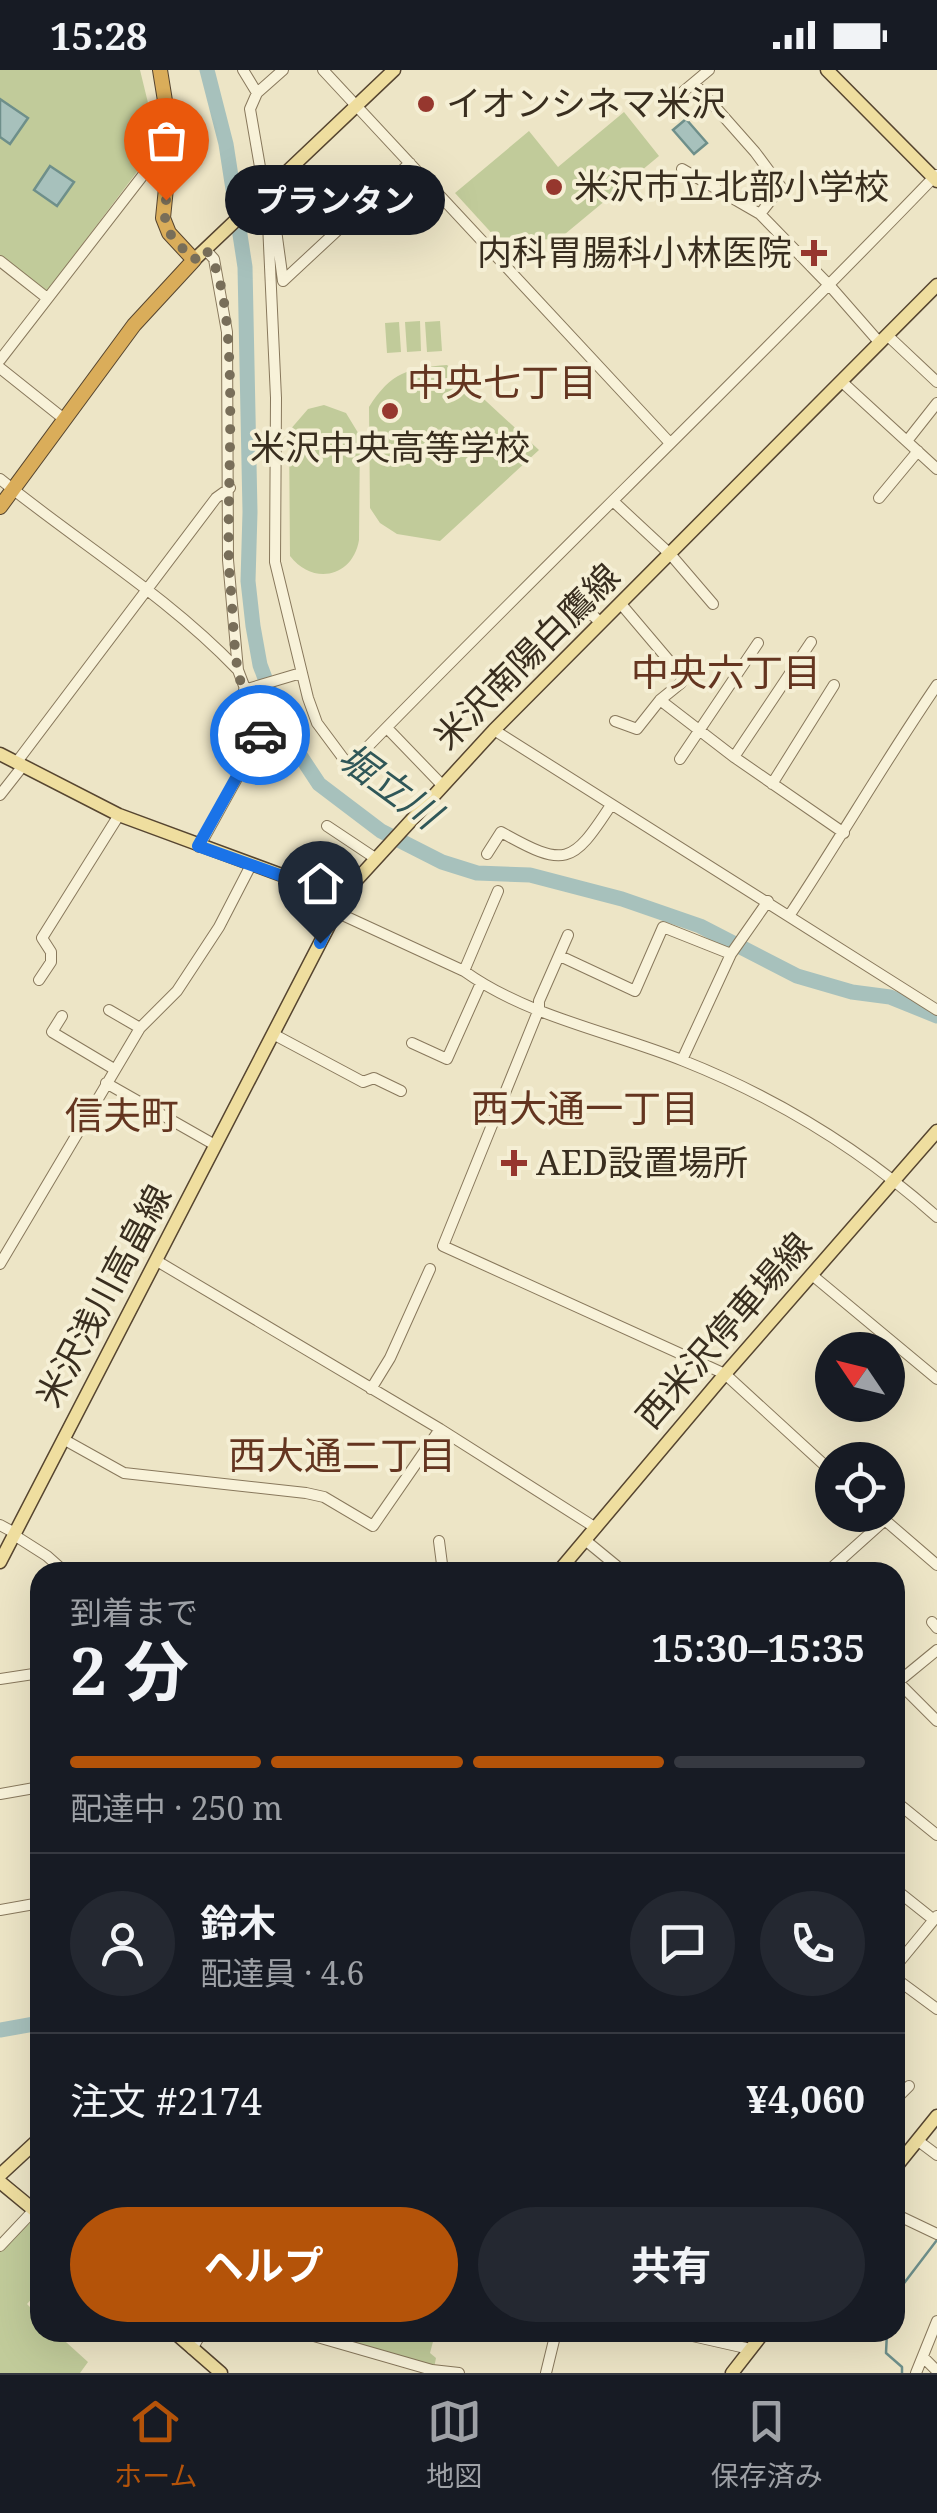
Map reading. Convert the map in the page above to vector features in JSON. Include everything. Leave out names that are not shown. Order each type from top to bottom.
[{"type":"highway","points":[[0,508],[134,325],[200,254],[169,233],[163,218],[171,138],[160,70]]},
{"type":"main road","points":[[200,254],[394,70]]},
{"type":"main road","points":[[827,70],[936,178]]},
{"type":"main road","name":"米沢南陽白鷹線","points":[[341,897],[494,730],[937,285]]},
{"type":"main road","points":[[0,754],[119,815],[341,897]]},
{"type":"main road","name":"米沢浅川高畠線","points":[[0,1562],[341,897]]},
{"type":"main road","name":"西米沢停車場線","points":[[566,1562],[937,1131]]},
{"type":"main road","points":[[905,2148],[937,2116]]},
{"type":"main road","points":[[30,2148],[0,2178],[30,2206]]},
{"type":"main road","points":[[185,2342],[220,2373]]},
{"type":"main road","points":[[732,2373],[756,2342]]},
{"type":"street","points":[[243,70],[257,92]]},
{"type":"street","points":[[283,70],[257,92],[250,109],[261,195],[273,208],[283,281],[410,162]]},
{"type":"street","points":[[323,70],[670,443]]},
{"type":"street","points":[[679,95],[706,71]]},
{"type":"street","points":[[694,83],[755,152],[780,188],[760,214]]},
{"type":"street","points":[[0,360],[5,343],[47,298],[171,138]]},
{"type":"street","points":[[682,169],[760,214],[883,339],[937,382]]},
{"type":"street","points":[[268,223],[276,398],[276,562],[301,673],[317,723],[349,766],[936,178]]},
{"type":"street","points":[[198,846],[262,732],[238,670],[228,560],[226,312],[214,259],[200,254]]},
{"type":"street","points":[[0,261],[47,298]]},
{"type":"street","points":[[0,368],[64,419]]},
{"type":"street","points":[[841,381],[937,469]]},
{"type":"street","points":[[907,441],[937,403]]},
{"type":"street","points":[[878,498],[918,451]]},
{"type":"street","points":[[0,480],[148,591],[238,670]]},
{"type":"street","points":[[0,794],[216,498],[230,488]]},
{"type":"street","points":[[613,501],[672,554],[713,604]]},
{"type":"street","points":[[572,596],[602,623]]},
{"type":"street","points":[[615,721],[637,729],[660,700],[681,683],[682,676],[620,604]]},
{"type":"street","points":[[734,757],[811,642]]},
{"type":"street","points":[[680,758],[758,644]]},
{"type":"street","points":[[246,689],[301,673]]},
{"type":"street","points":[[772,784],[834,685]]},
{"type":"street","points":[[789,916],[844,833],[879,769],[937,685]]},
{"type":"street","points":[[660,700],[844,833]]},
{"type":"street","points":[[386,728],[442,785]]},
{"type":"street","points":[[494,730],[937,1010]]},
{"type":"street","points":[[487,854],[501,832],[541,855],[564,857],[586,843],[611,804]]},
{"type":"street","points":[[39,980],[52,962],[42,938],[119,815]]},
{"type":"street","points":[[327,826],[377,856]]},
{"type":"street","points":[[0,1264],[114,1069],[140,1028],[177,991],[219,927],[251,865]]},
{"type":"street","points":[[464,971],[498,891]]},
{"type":"street","points":[[682,1060],[731,954],[768,902]]},
{"type":"street","points":[[336,912],[539,1009],[682,1060],[789,1109],[896,1180],[937,1217]]},
{"type":"street","points":[[560,956],[635,991],[663,927],[731,954]]},
{"type":"street","points":[[568,935],[444,1246],[725,1374],[815,1456]]},
{"type":"street","points":[[412,1043],[447,1059],[481,983]]},
{"type":"street","points":[[109,1010],[140,1028]]},
{"type":"street","points":[[62,1016],[52,1032],[114,1069]]},
{"type":"street","points":[[273,1034],[363,1082],[374,1078],[401,1091]]},
{"type":"street","points":[[106,1083],[215,1144]]},
{"type":"street","points":[[157,1261],[596,1528]]},
{"type":"street","points":[[371,1389],[390,1358],[430,1269]]},
{"type":"street","points":[[812,1274],[937,1380]]},
{"type":"street","points":[[63,1439],[124,1473],[306,1493],[324,1497],[373,1526],[440,1430]]},
{"type":"street","points":[[0,1525],[54,1562]]},
{"type":"street","points":[[837,1562],[868,1532]]},
{"type":"street","points":[[898,1532],[937,1565]]},
{"type":"street","points":[[585,1540],[612,1562]]},
{"type":"street","points":[[439,1541],[442,1562]]},
{"type":"street","points":[[905,1674],[937,1650]]},
{"type":"street","points":[[0,1680],[30,1675]]},
{"type":"street","points":[[905,1688],[937,1721]]},
{"type":"street","points":[[0,1794],[30,1788]]},
{"type":"street","points":[[905,1809],[937,1835]]},
{"type":"street","points":[[905,1896],[936,1918],[905,1955]]},
{"type":"street","points":[[0,1910],[30,1905]]},
{"type":"street","points":[[905,1985],[937,2009]]},
{"type":"street","points":[[905,2090],[909,2086]]},
{"type":"street","points":[[917,2140],[937,2155]]},
{"type":"street","points":[[0,2246],[30,2218]]},
{"type":"street","points":[[905,2219],[937,2234]]},
{"type":"street","points":[[916,2373],[937,2321]]},
{"type":"street","points":[[192,2349],[196,2342]]},
{"type":"street","points":[[333,2342],[431,2372],[459,2373]]},
{"type":"street","points":[[546,2373],[554,2342]]},
{"type":"street","points":[[720,2342],[750,2349]]},
{"type":"street","points":[[922,2358],[937,2371]]},
{"type":"green space","points":[[0,70],[140,70],[158,144],[47,291],[0,255]]},
{"type":"green space","points":[[624,112],[659,156],[559,239],[519,240],[507,250],[455,193],[529,131],[558,167]]},
{"type":"green space","points":[[420,321],[421,351],[407,352],[405,322]]},
{"type":"green space","points":[[440,321],[442,351],[427,352],[425,322]]},
{"type":"green space","points":[[399,322],[401,352],[387,353],[385,323]]},
{"type":"green space","points":[[447,365],[539,450],[440,541],[397,534],[380,523],[370,508],[369,407],[385,386],[402,374]]},
{"type":"green space","points":[[324,405],[346,413],[360,436],[359,540],[355,553],[341,569],[320,574],[299,565],[290,556],[289,431],[308,409]]},
{"type":"green space","points":[[30,2222],[30,2342],[66,2342],[88,2362],[80,2373],[0,2373],[0,2250]]},
{"type":"green space","points":[[339,2342],[433,2342],[430,2353],[436,2358],[434,2368]]},
{"type":"water","points":[[0,99],[28,118],[10,144],[0,137]]},
{"type":"water","points":[[686,119],[707,143],[694,154],[673,130]]},
{"type":"water","points":[[50,166],[74,182],[57,206],[34,190]]},
{"type":"waterway","name":"堀立川","points":[[207,70],[226,144],[245,267],[248,581],[253,626],[260,665],[286,734],[319,784],[381,831],[442,862],[477,873],[530,875],[622,899],[700,926],[797,976],[852,992],[890,997],[937,1016]]},
{"type":"waterway","points":[[0,2030],[30,2025]]},
{"type":"waterway","points":[[905,2282],[937,2240]]},
{"type":"waterway","points":[[887,2342],[886,2353],[902,2367],[902,2373]]},
{"type":"way so far","points":[[166,200],[163,218],[169,233],[194,260],[205,249],[214,259],[226,312],[228,560],[238,670],[257,714],[260,735]]},
{"type":"place","name":"イオンシネマ米沢","points":[[426,104]]},
{"type":"place","name":"米沢市立北部小学校","points":[[554,187]]},
{"type":"place","name":"プランタン","points":[[166,200]]},
{"type":"place","name":"内科胃腸科小林医院","points":[[814,253]]},
{"type":"place","name":"米沢中央高等学校","points":[[390,411]]},
{"type":"place","name":"AED設置場所","points":[[514,1163]]},
{"type":"district","name":"中央七丁目","points":[[502,383]]},
{"type":"district","name":"中央六丁目","points":[[726,673]]},
{"type":"district","name":"西大通一丁目","points":[[585,1109]]},
{"type":"district","name":"信夫町","points":[[122,1116]]},
{"type":"district","name":"西大通二丁目","points":[[342,1456]]},
{"type":"route","points":[[260,735],[198,846],[341,897],[320,943]]}]
